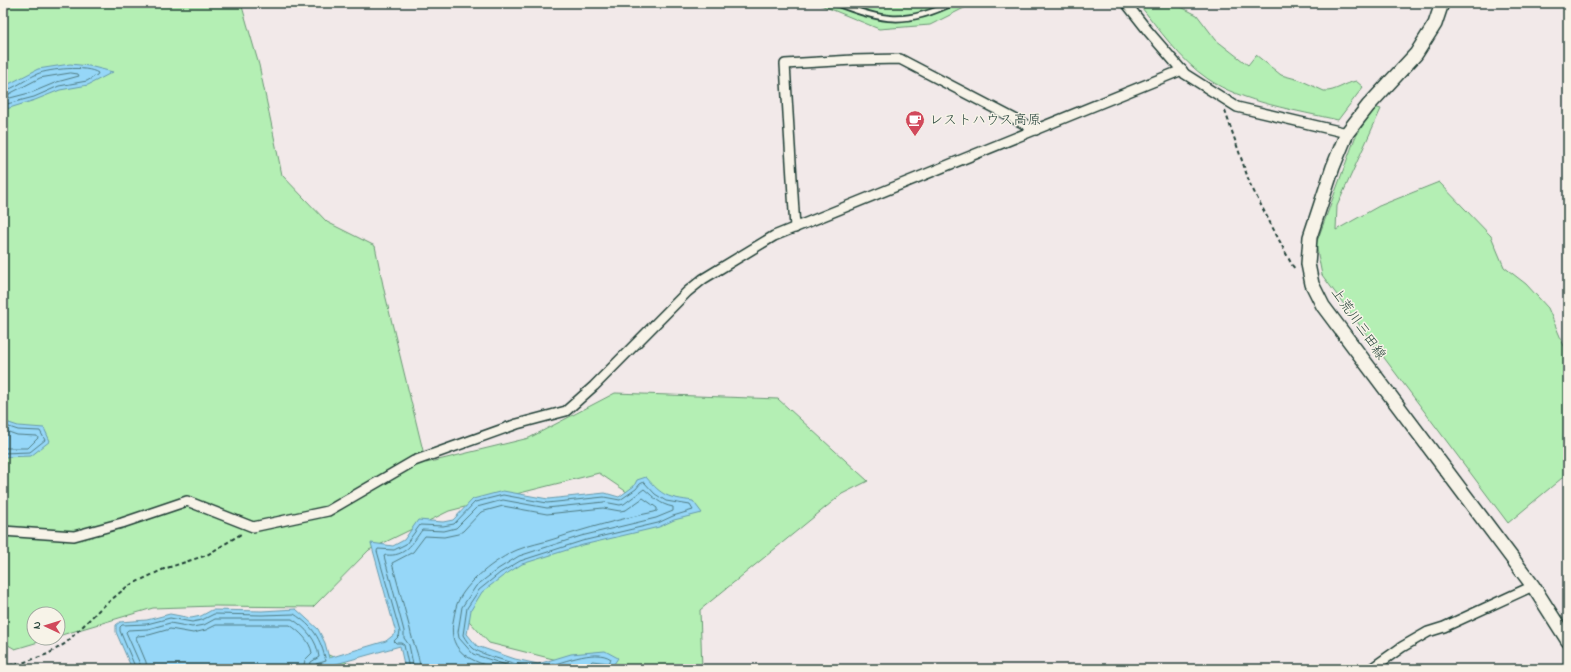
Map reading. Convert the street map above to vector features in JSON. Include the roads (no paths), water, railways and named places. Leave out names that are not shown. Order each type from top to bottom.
[{"type":"main road","name":"上荒川三田線","points":[[1442,3],[1436,24],[1416,54],[1368,106],[1347,133],[1333,167],[1310,237],[1308,264],[1312,284],[1323,306],[1534,586],[1568,641]]},
{"type":"street","points":[[1126,3],[1182,70],[1220,97],[1237,107],[1347,133]]},
{"type":"street","points":[[794,228],[785,64],[900,59],[1036,130]]},
{"type":"street","points":[[3,531],[74,536],[122,522],[187,500],[253,527],[328,511],[414,461],[517,424],[566,411],[594,386],[687,292],[703,279],[774,236],[1182,70]]},
{"type":"street","points":[[1371,669],[1402,647],[1428,632],[1444,627],[1534,586]]},
{"type":"lane","points":[[836,3],[871,16],[906,19],[943,8],[952,3]]},
{"type":"water","points":[[70,64],[89,66],[113,72],[88,85],[60,90],[3,110],[3,87],[38,69]]},
{"type":"water","points":[[3,421],[18,426],[44,428],[50,441],[31,456],[3,457]]},
{"type":"water","points":[[646,477],[657,489],[666,495],[693,501],[702,513],[674,520],[659,527],[583,545],[522,564],[482,592],[471,610],[467,634],[477,646],[515,659],[538,664],[571,654],[605,651],[618,658],[612,667],[594,665],[591,669],[405,669],[400,646],[329,666],[317,667],[315,669],[132,669],[116,632],[116,625],[120,622],[147,620],[170,614],[191,618],[201,616],[212,610],[262,611],[296,609],[318,629],[325,643],[329,658],[386,641],[396,633],[371,543],[393,546],[404,540],[418,520],[443,522],[453,520],[473,499],[503,491],[548,499],[605,493],[619,497],[634,486],[637,480]]},
{"type":"place","name":"レストハウス高原","points":[[915,137]]}]
